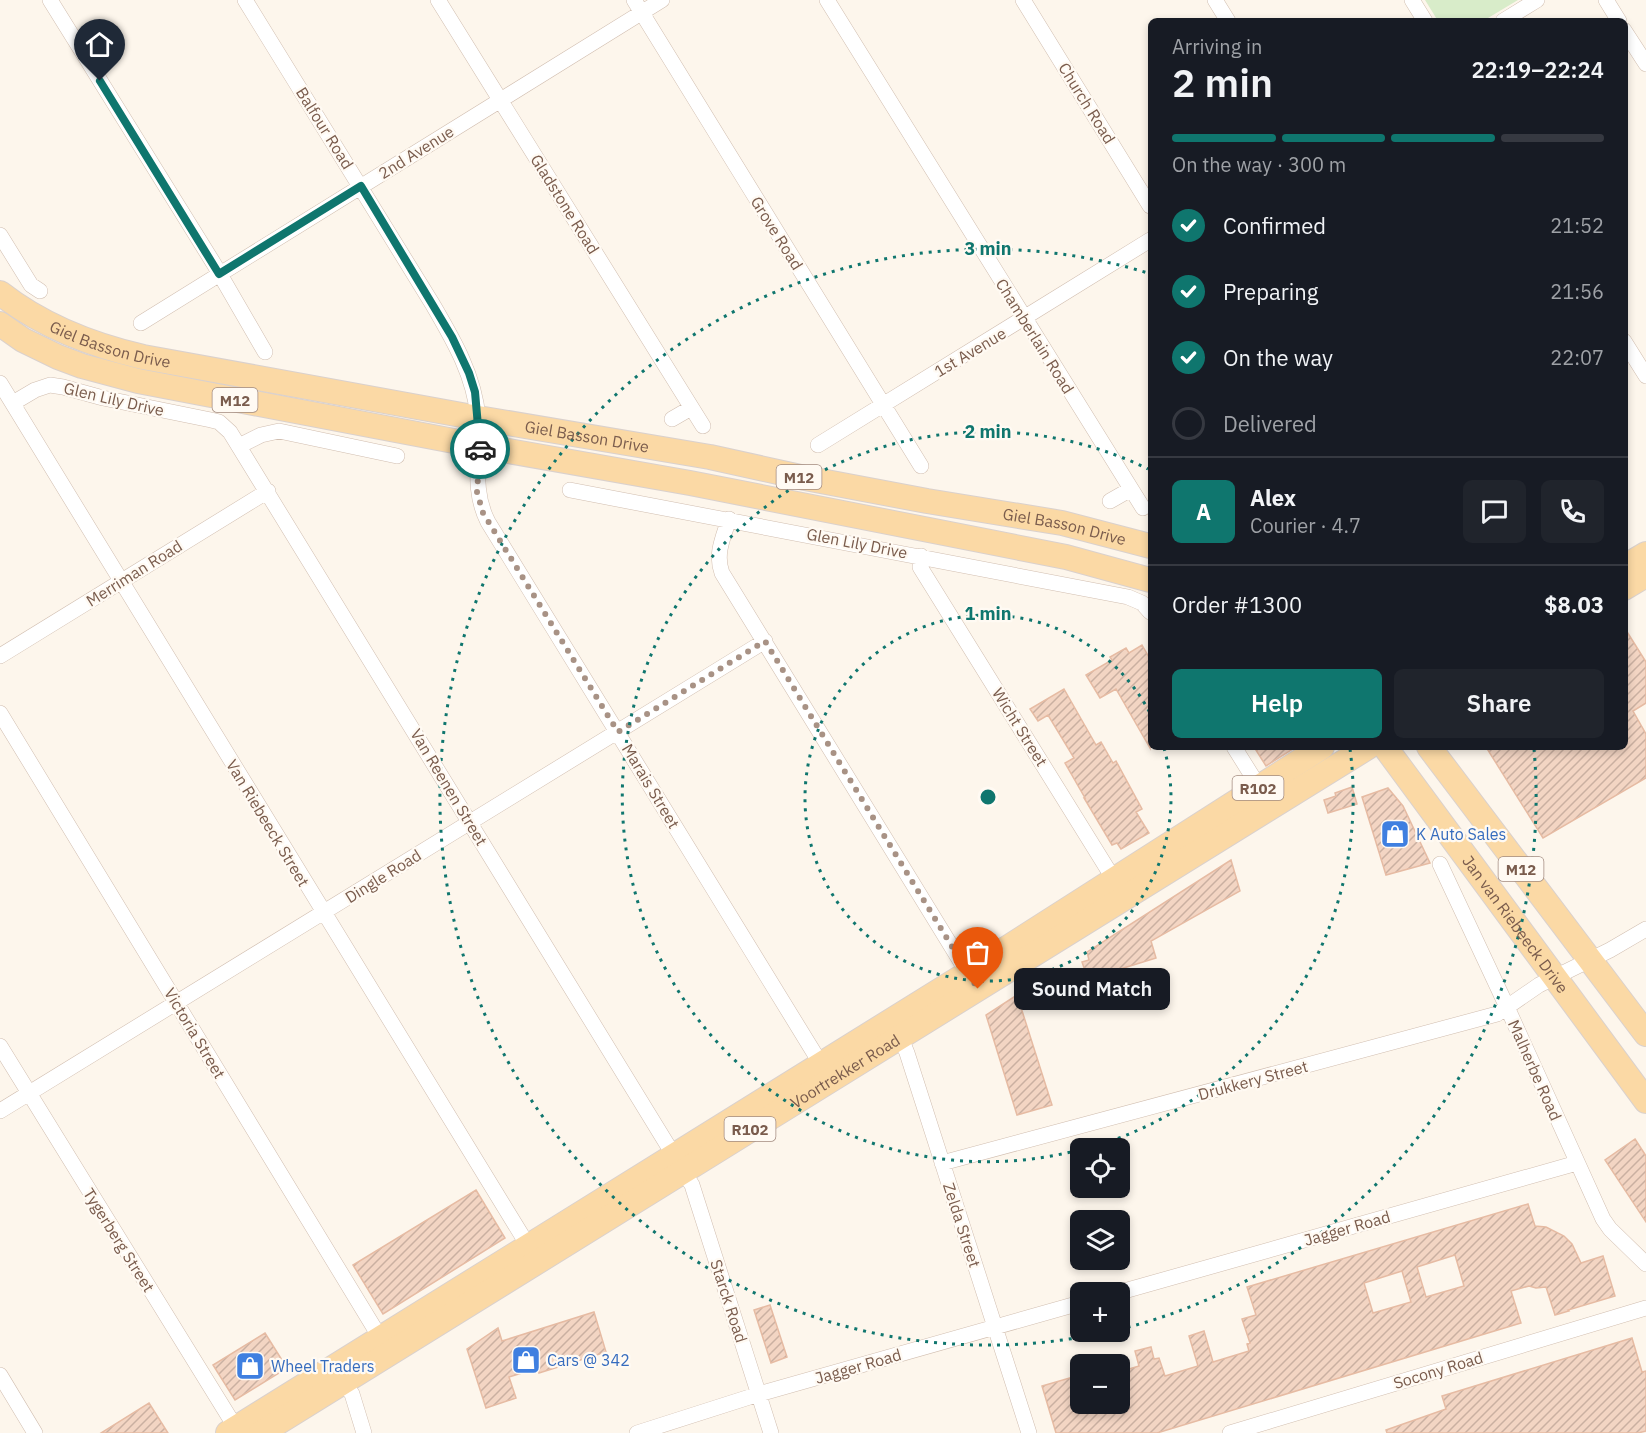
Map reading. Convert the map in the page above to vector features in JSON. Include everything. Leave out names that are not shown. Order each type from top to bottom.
[{"type":"main road","name":"Giel Basson Drive","points":[[0,293],[22,309],[64,332],[108,348],[143,357],[478,418],[695,454],[861,489],[1062,523],[1148,545]]},
{"type":"main road","name":"Giel Basson Drive","points":[[0,324],[23,340],[58,357],[112,375],[480,446],[690,483],[1066,557],[1148,579]]},
{"type":"main road","points":[[1628,565],[1646,554]]},
{"type":"main road","points":[[1628,586],[1646,575]]},
{"type":"main road","name":"Voortrekker Road","points":[[1119,889],[1259,787],[1317,750]]},
{"type":"main road","name":"Voortrekker Road","points":[[234,1431],[338,1375],[1119,889],[1363,750]]},
{"type":"main road","name":"Jan van Riebeeck Drive","points":[[1387,750],[1646,1101]]},
{"type":"main road","name":"M12","points":[[1431,750],[1646,1034]]},
{"type":"main road","points":[[1443,750],[1452,779]]},
{"type":"main road","name":"Voortrekker Road","points":[[261,1433],[338,1375]]},
{"type":"street","points":[[50,0],[265,351]]},
{"type":"street","name":"Balfour Road","points":[[245,0],[452,337],[469,373],[475,392],[478,418]]},
{"type":"street","name":"Gladstone Road","points":[[438,0],[703,426]]},
{"type":"street","name":"2nd Avenue","points":[[141,323],[500,99],[637,6],[662,0]]},
{"type":"street","name":"Chamberlain Road","points":[[827,0],[1143,508]]},
{"type":"street","name":"Church Road","points":[[1023,0],[1148,203]]},
{"type":"street","points":[[1215,0],[1226,18]]},
{"type":"street","points":[[1412,0],[1423,18]]},
{"type":"street","points":[[1508,18],[1537,0]]},
{"type":"street","points":[[1606,0],[1617,18]]},
{"type":"street","name":"Grove Road","points":[[637,6],[921,466]]},
{"type":"street","points":[[1628,36],[1646,64]]},
{"type":"street","points":[[0,235],[31,285],[40,291]]},
{"type":"street","name":"1st Avenue","points":[[818,444],[1148,241]]},
{"type":"street","points":[[1628,347],[1646,376]]},
{"type":"street","name":"Van Riebeeck Street","points":[[0,383],[533,1254]]},
{"type":"street","name":"Glen Lily Drive","points":[[13,403],[43,387],[57,386],[219,422]]},
{"type":"street","points":[[672,419],[692,408]]},
{"type":"street","name":"Marais Street","points":[[478,418],[480,446],[477,492],[483,513],[826,1072]]},
{"type":"street","name":"Van Reenen Street","points":[[219,422],[230,432],[268,490],[679,1163]]},
{"type":"street","points":[[239,446],[261,435],[279,431],[398,456]]},
{"type":"street","points":[[1110,501],[1131,489]]},
{"type":"street","name":"Merriman Road","points":[[0,656],[268,490]]},
{"type":"street","name":"Glen Lily Drive","points":[[570,490],[1128,597],[1146,608]]},
{"type":"street","points":[[729,519],[718,552],[718,562],[722,573],[973,981]]},
{"type":"street","name":"Wicht Street","points":[[921,556],[920,567],[1119,889]]},
{"type":"street","name":"Dingle Road","points":[[0,1111],[765,641]]},
{"type":"street","name":"Victoria Street","points":[[0,713],[385,1346]]},
{"type":"street","points":[[1236,750],[1259,787]]},
{"type":"street","name":"Malherbe Road","points":[[1440,864],[1603,1219],[1646,1264]]},
{"type":"street","name":"Drukkery Street","points":[[942,1163],[1497,1014],[1539,985],[1646,929]]},
{"type":"street","name":"Zelda Street","points":[[897,1028],[1029,1433]]},
{"type":"street","name":"Tygerberg Street","points":[[0,1046],[234,1431]]},
{"type":"street","name":"Starck Road","points":[[679,1163],[692,1185],[771,1433]]},
{"type":"street","name":"Jagger Road","points":[[1130,1289],[1577,1163]]},
{"type":"street","name":"Jagger Road","points":[[637,1433],[759,1394],[1070,1306]]},
{"type":"street","name":"Socony Road","points":[[1230,1433],[1646,1308]]},
{"type":"street","points":[[0,1375],[35,1433]]},
{"type":"street","points":[[338,1375],[352,1394],[364,1433]]},
{"type":"green space","points":[[1425,0],[1518,0],[1488,18],[1436,18]]},
{"type":"building","points":[[1628,633],[1646,662],[1646,703],[1633,711],[1646,734],[1646,778],[1543,838],[1488,750],[1628,750]]},
{"type":"building","points":[[1142,645],[1148,656],[1148,745],[1116,689],[1100,698],[1086,675],[1112,660],[1110,657],[1126,648],[1129,653]]},
{"type":"building","points":[[1064,689],[1096,745],[1101,742],[1113,763],[1116,761],[1142,809],[1136,812],[1149,833],[1121,849],[1117,843],[1112,845],[1084,798],[1065,763],[1074,758],[1048,715],[1038,721],[1030,709]]},
{"type":"building","points":[[1256,750],[1291,750],[1266,766]]},
{"type":"building","points":[[1352,787],[1357,804],[1328,813],[1324,800]]},
{"type":"building","name":"K Auto Sales","points":[[1388,788],[1403,806],[1430,863],[1386,875],[1362,797]]},
{"type":"building","points":[[1231,860],[1240,891],[1151,941],[1156,958],[1088,979],[1082,962],[1089,960],[1087,952]]},
{"type":"building","points":[[1017,995],[1052,1105],[1017,1115],[986,1015]]},
{"type":"building","points":[[1635,1139],[1646,1156],[1646,1222],[1605,1160]]},
{"type":"building","points":[[476,1190],[505,1238],[383,1314],[353,1265]]},
{"type":"building","points":[[1528,1204],[1535,1226],[1546,1227],[1564,1236],[1572,1244],[1581,1263],[1603,1256],[1615,1296],[1555,1315],[1546,1287],[1529,1286],[1511,1291],[1521,1323],[1157,1433],[1056,1433],[1042,1386],[1070,1378],[1070,1414],[1130,1414],[1130,1369],[1139,1366],[1135,1351],[1151,1347],[1154,1359],[1159,1358],[1165,1376],[1198,1366],[1189,1336],[1204,1331],[1213,1362],[1249,1351],[1247,1344],[1250,1343],[1242,1319],[1256,1315],[1247,1287]],"holes":[[[1455,1255],[1464,1286],[1426,1297],[1417,1267]],[[1402,1271],[1411,1302],[1373,1313],[1364,1283]]]},
{"type":"building","points":[[770,1305],[787,1357],[771,1363],[754,1310]]},
{"type":"building","name":"Cars @ 342","points":[[594,1312],[606,1352],[539,1373],[538,1368],[509,1377],[516,1398],[486,1408],[467,1349],[498,1328],[502,1341]]},
{"type":"building","name":"Wheel Traders","points":[[265,1333],[287,1368],[235,1400],[213,1365]]},
{"type":"building","points":[[1632,1338],[1642,1372],[1646,1371],[1646,1431],[1638,1433],[1387,1433],[1386,1430],[1446,1409],[1442,1396]]},
{"type":"building","points":[[149,1403],[168,1433],[101,1433]]},
{"type":"way so far","points":[[480,449],[477,492],[483,513],[618,732],[765,641],[978,989]]},
{"type":"place","name":"K Auto Sales","points":[[1395,834]]},
{"type":"place","name":"Sound Match","points":[[978,989]]},
{"type":"place","name":"Cars @ 342","points":[[526,1360]]},
{"type":"place","name":"Wheel Traders","points":[[250,1366]]},
{"type":"route","points":[[100,81],[219,274],[361,186],[452,337],[469,373],[475,392],[480,449]]}]
